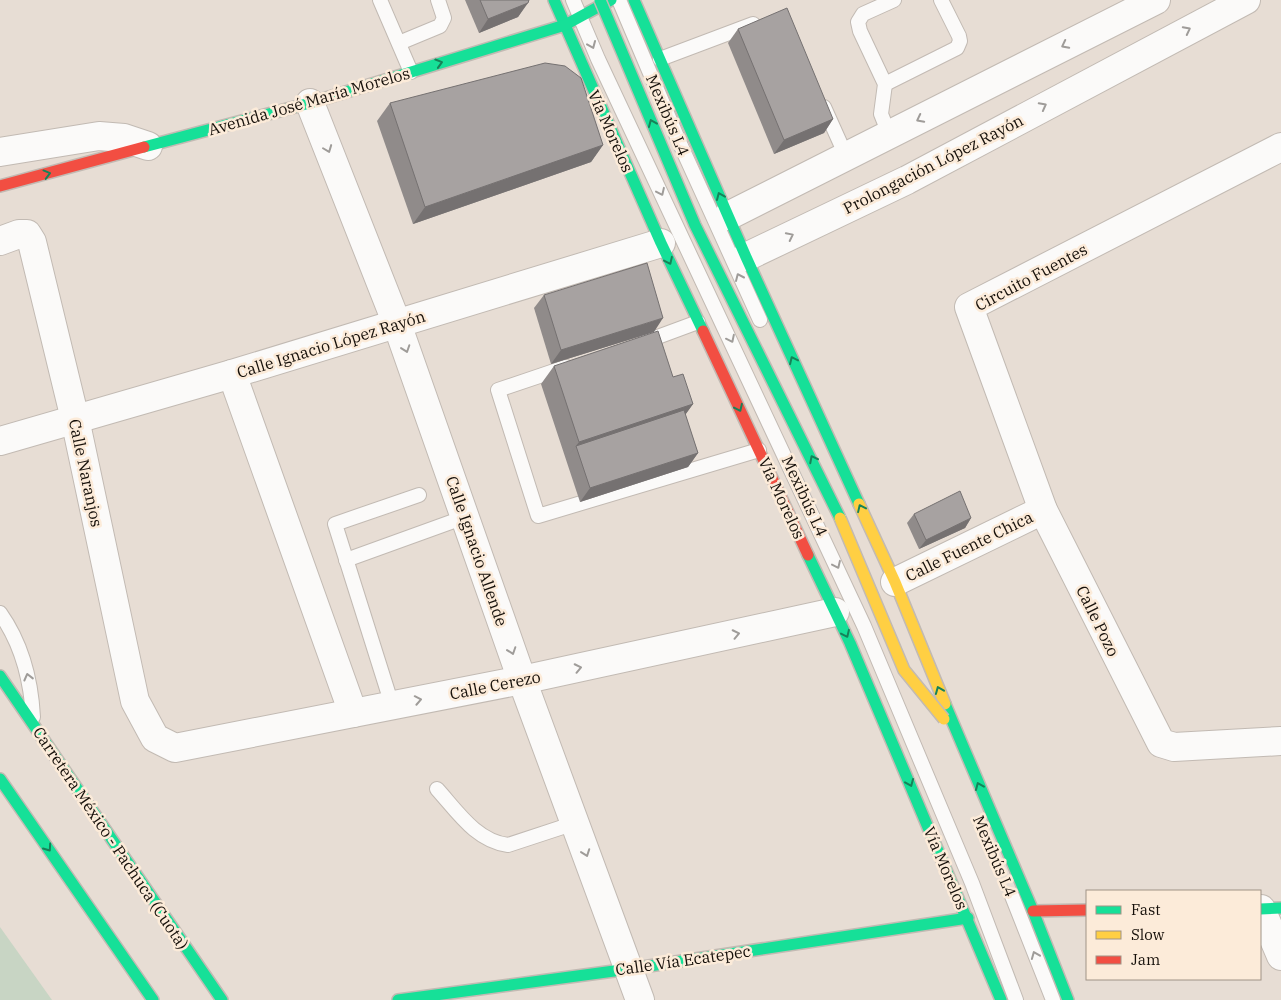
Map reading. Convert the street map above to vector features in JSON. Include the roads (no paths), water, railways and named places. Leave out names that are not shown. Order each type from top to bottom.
[{"type":"main road","name":"Vía Morelos","points":[[554,0],[661,243],[835,612],[968,918],[1001,1000]]},
{"type":"main road","points":[[600,0],[694,225],[833,500],[904,670],[943,726],[957,735]]},
{"type":"main road","name":"Avenida José María Morelos","points":[[0,186],[310,103],[565,24],[611,0]]},
{"type":"main road","points":[[634,0],[746,257],[895,582],[957,735],[1033,911],[1068,1000]]},
{"type":"main road","name":"Carretera México - Pachuca (Cuota)","points":[[0,676],[222,1000]]},
{"type":"main road","points":[[0,779],[153,1000]]},
{"type":"main road","points":[[1033,911],[1086,910]]},
{"type":"main road","name":"Calle Vía Ecatepec","points":[[398,1000],[509,992],[629,969],[968,918]]},
{"type":"street","points":[[728,216],[1156,0]]},
{"type":"street","name":"Prolongación López Rayón","points":[[746,257],[907,180],[1118,66],[1246,0]]},
{"type":"street","points":[[1099,28],[1118,66]]},
{"type":"street","name":"Calle Ignacio Allende","points":[[310,103],[397,324],[522,680],[640,1000]]},
{"type":"street","points":[[0,152],[99,136],[124,138],[148,146]]},
{"type":"street","name":"Circuito Fuentes","points":[[1043,510],[969,307],[1281,147]]},
{"type":"street","name":"Calle Naranjos","points":[[0,241],[19,234],[27,234],[32,242],[75,419],[135,701],[154,738]]},
{"type":"street","name":"Calle Ignacio López Rayón","points":[[0,441],[232,374],[661,243]]},
{"type":"street","points":[[232,374],[353,713]]},
{"type":"street","name":"Calle Fuente Chica","points":[[895,582],[1043,510]]},
{"type":"street","name":"Calle Pozo","points":[[1043,510],[1161,743],[1174,747],[1281,741]]},
{"type":"street","name":"Calle Cerezo","points":[[154,738],[176,748],[522,680],[835,612]]},
{"type":"street","points":[[1267,909],[1281,956]]},
{"type":"lane","points":[[380,0],[411,72]]},
{"type":"lane","points":[[399,43],[440,26],[444,18],[438,0]]},
{"type":"lane","name":"Mexibús L4","points":[[573,0],[864,626],[972,883],[1016,1000]]},
{"type":"lane","name":"Mexibús L4","points":[[619,0],[742,282],[866,542],[943,726]]},
{"type":"lane","points":[[888,134],[882,114],[885,84],[860,31],[858,22],[863,14],[894,0]]},
{"type":"lane","points":[[885,84],[957,48],[960,41],[942,0]]},
{"type":"lane","points":[[660,60],[763,21]]},
{"type":"lane","points":[[818,94],[846,156]]},
{"type":"lane","points":[[634,345],[698,322]]},
{"type":"lane","points":[[579,363],[498,390],[538,516],[759,450]]},
{"type":"lane","points":[[392,706],[335,524],[420,495]]},
{"type":"lane","points":[[346,560],[465,516]]},
{"type":"lane","points":[[0,613],[8,625],[24,660],[32,691],[34,725]]},
{"type":"lane","points":[[437,789],[478,834],[498,844],[508,845],[575,823]]},
{"type":"lane","points":[[0,796],[20,808]]},
{"type":"lane","name":"Mexibús L4","points":[[972,802],[1053,1000]]}]
